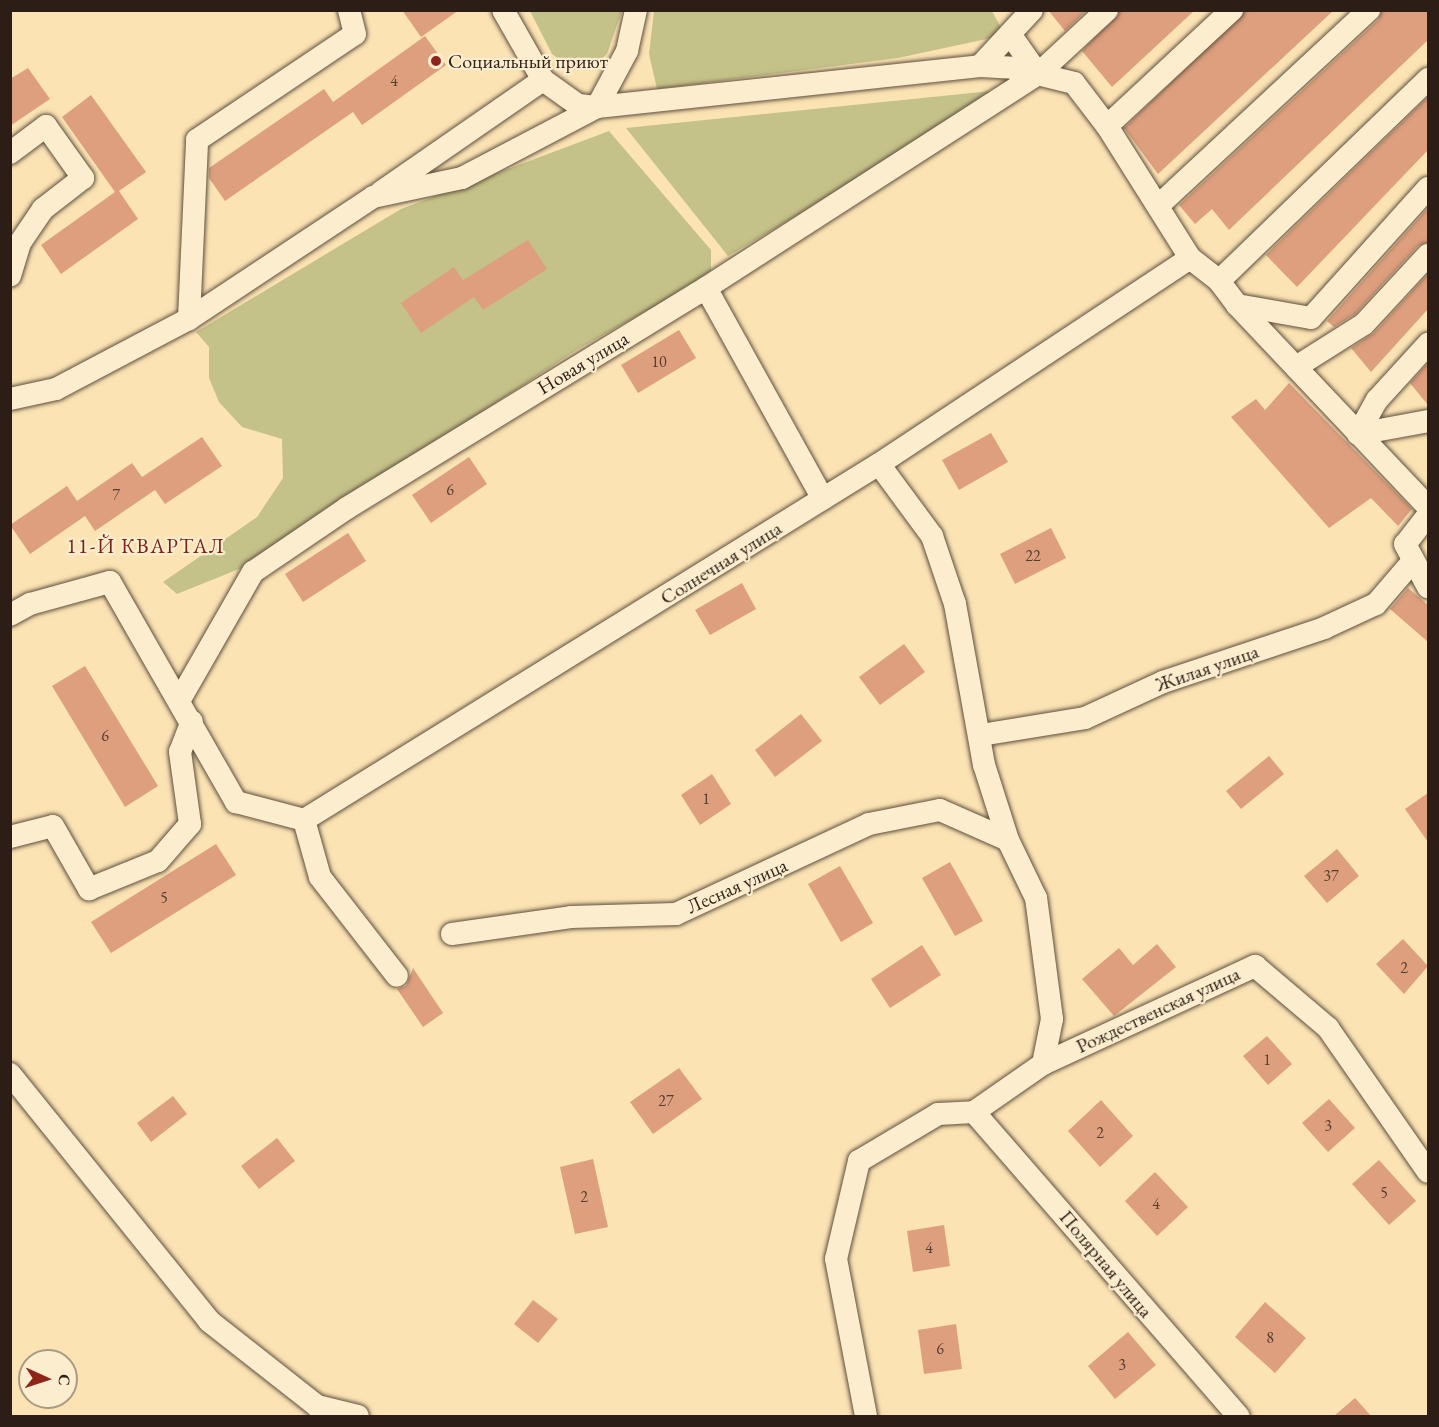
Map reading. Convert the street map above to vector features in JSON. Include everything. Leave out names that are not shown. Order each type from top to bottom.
[{"type":"street","points":[[189,319],[197,140],[355,34],[349,10]]},
{"type":"street","points":[[503,10],[543,80],[578,105],[597,107],[980,66],[1038,74],[1074,83],[1107,126],[1159,205],[1190,258],[1219,281],[1237,305],[1428,507]]},
{"type":"street","points":[[373,197],[462,178],[597,107],[627,51],[636,10]]},
{"type":"street","points":[[980,66],[1032,10]]},
{"type":"street","name":"Новая улица","points":[[179,701],[253,572],[347,508],[706,288],[1038,74],[1107,10]]},
{"type":"street","points":[[1107,126],[1232,10]]},
{"type":"street","points":[[1159,205],[1369,10]]},
{"type":"street","points":[[1010,34],[1038,74]]},
{"type":"street","points":[[1219,281],[1428,79]]},
{"type":"street","points":[[10,399],[56,390],[189,319],[373,197],[543,80]]},
{"type":"street","points":[[10,153],[46,126],[83,178],[43,209],[20,243],[10,276]]},
{"type":"street","points":[[1237,305],[1311,318],[1428,188]]},
{"type":"street","points":[[1296,367],[1364,324],[1428,255]]},
{"type":"street","name":"Солнечная улица","points":[[304,820],[823,500],[1190,258]]},
{"type":"street","points":[[706,288],[823,500]]},
{"type":"street","points":[[1358,434],[1377,400],[1428,344]]},
{"type":"street","points":[[1358,434],[1428,421]]},
{"type":"street","points":[[866,1416],[836,1259],[859,1161],[938,1114],[974,1112],[1043,1064],[1052,1019],[1036,898],[1008,840],[984,765],[981,735],[955,604],[932,536],[879,464]]},
{"type":"street","points":[[1428,515],[1405,544],[1428,587]]},
{"type":"street","name":"Жилая улица","points":[[981,735],[1085,718],[1163,682],[1324,628],[1376,604],[1413,561]]},
{"type":"street","points":[[10,615],[30,604],[110,582],[237,802],[304,820],[320,877],[397,976]]},
{"type":"street","points":[[10,837],[53,826],[89,889],[158,861],[190,824],[180,752],[192,722]]},
{"type":"street","name":"Лесная улица","points":[[452,934],[571,916],[676,914],[869,824],[940,810],[1008,840]]},
{"type":"street","name":"Рождественская улица","points":[[1043,1064],[1255,966],[1328,1028],[1428,1172]]},
{"type":"street","points":[[10,1074],[209,1322],[316,1406],[358,1416]]},
{"type":"street","name":"Полярная улица","points":[[974,1112],[1238,1416]]},
{"type":"shaded area","points":[[530,11],[622,11],[607,54],[592,67],[574,70],[552,54]]},
{"type":"shaded area","points":[[654,11],[992,11],[1005,35],[898,58],[657,89],[649,54]]},
{"type":"shaded area","points":[[1011,89],[728,256],[626,128]]},
{"type":"shaded area","points":[[609,131],[711,250],[711,275],[578,349],[244,567],[177,594],[163,582],[257,517],[283,478],[282,439],[242,427],[219,402],[209,378],[209,347],[196,332],[401,209]]},
{"type":"building","points":[[402,10],[459,10],[421,37]]},
{"type":"building","points":[[1048,10],[1087,10],[1065,31]]},
{"type":"building","points":[[1120,10],[1195,10],[1112,87],[1082,51]]},
{"type":"building","points":[[1246,10],[1334,10],[1158,174],[1124,128]]},
{"type":"building","points":[[1382,10],[1428,10],[1428,40],[1229,230],[1212,209],[1195,224],[1179,205],[1378,20]]},
{"type":"building","points":[[425,36],[446,65],[362,125],[353,112],[225,201],[209,178],[209,168],[324,89],[333,102]]},
{"type":"building","points":[[28,68],[50,99],[10,126],[10,79]]},
{"type":"building","points":[[91,95],[146,172],[119,191],[138,219],[61,274],[41,245],[115,192],[62,117]]},
{"type":"building","points":[[1428,97],[1428,150],[1297,287],[1266,255]]},
{"type":"building","points":[[1428,208],[1428,242],[1418,246],[1355,314],[1334,327],[1327,321]]},
{"type":"building","points":[[528,240],[547,269],[483,310],[474,297],[421,333],[401,303],[454,267],[463,280]]},
{"type":"building","points":[[1428,274],[1428,309],[1371,372],[1351,348],[1374,333]]},
{"type":"building","points":[[679,330],[696,358],[638,393],[621,365]]},
{"type":"building","points":[[1428,363],[1428,405],[1410,383]]},
{"type":"building","points":[[1289,383],[1412,509],[1398,526],[1371,498],[1329,528],[1231,417],[1256,399],[1265,410]]},
{"type":"building","points":[[991,433],[1008,462],[959,490],[942,460]]},
{"type":"building","points":[[202,437],[222,466],[165,504],[155,490],[95,531],[85,516],[30,554],[10,525],[67,486],[77,501],[132,463],[142,477]]},
{"type":"building","points":[[469,457],[487,484],[431,523],[412,495]]},
{"type":"building","points":[[1051,528],[1066,558],[1015,584],[1000,554]]},
{"type":"building","points":[[348,533],[366,561],[303,602],[285,574]]},
{"type":"building","points":[[742,583],[756,609],[710,635],[695,610]]},
{"type":"building","points":[[1408,588],[1428,605],[1428,642],[1390,609]]},
{"type":"building","points":[[904,644],[925,672],[880,705],[859,677]]},
{"type":"building","points":[[85,666],[158,786],[125,807],[52,686]]},
{"type":"building","points":[[801,714],[822,741],[775,777],[755,750]]},
{"type":"building","points":[[1269,756],[1284,774],[1241,809],[1226,791]]},
{"type":"building","points":[[712,774],[731,804],[700,825],[681,795]]},
{"type":"building","points":[[1428,793],[1428,842],[1405,809]]},
{"type":"building","points":[[216,844],[236,875],[111,953],[91,922]]},
{"type":"building","points":[[1337,849],[1359,876],[1327,903],[1304,876]]},
{"type":"building","points":[[950,862],[983,921],[955,936],[922,878]]},
{"type":"building","points":[[840,866],[873,923],[841,942],[808,884]]},
{"type":"building","points":[[1403,939],[1428,966],[1404,994],[1376,964]]},
{"type":"building","points":[[1157,944],[1176,967],[1114,1016],[1082,979],[1119,948],[1133,965]]},
{"type":"building","points":[[922,945],[941,975],[890,1008],[871,979]]},
{"type":"building","points":[[413,968],[443,1013],[423,1027],[397,989],[406,986]]},
{"type":"building","points":[[1267,1036],[1292,1064],[1268,1085],[1243,1056]]},
{"type":"building","points":[[679,1068],[702,1099],[653,1134],[630,1102]]},
{"type":"building","points":[[173,1096],[187,1114],[151,1142],[137,1123]]},
{"type":"building","points":[[1329,1099],[1355,1128],[1328,1152],[1302,1123]]},
{"type":"building","points":[[1101,1100],[1133,1136],[1100,1167],[1068,1131]]},
{"type":"building","points":[[277,1138],[295,1161],[259,1189],[241,1166]]},
{"type":"building","points":[[593,1159],[608,1227],[575,1234],[560,1167]]},
{"type":"building","points":[[1379,1160],[1416,1201],[1389,1225],[1352,1184]]},
{"type":"building","points":[[1155,1172],[1188,1207],[1157,1236],[1125,1201]]},
{"type":"building","points":[[944,1225],[950,1266],[913,1272],[907,1231]]},
{"type":"building","points":[[533,1300],[558,1319],[538,1343],[514,1324]]},
{"type":"building","points":[[1265,1302],[1306,1338],[1275,1373],[1235,1337]]},
{"type":"building","points":[[956,1324],[962,1369],[924,1374],[918,1330]]},
{"type":"building","points":[[1128,1332],[1156,1365],[1115,1399],[1088,1366]]},
{"type":"building","points":[[1355,1398],[1371,1416],[1334,1416]]},
{"type":"place","name":"Социальный приют","points":[[436,61]]},
{"type":"district","name":"11-Й КВАРТАЛ","points":[[146,546]]}]
